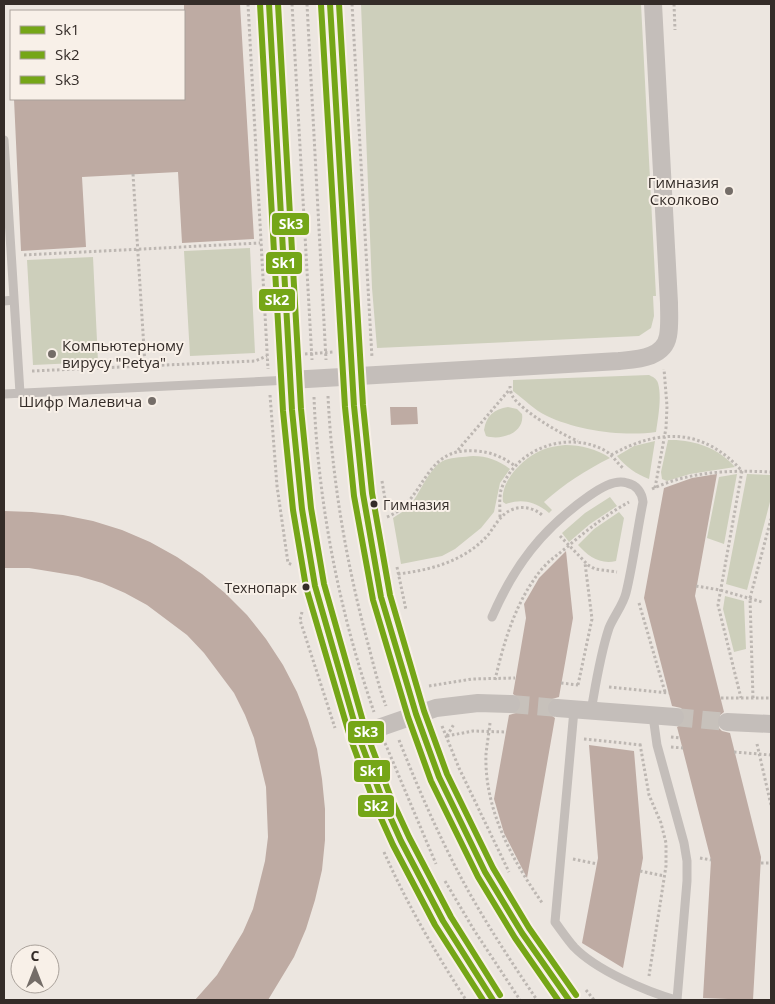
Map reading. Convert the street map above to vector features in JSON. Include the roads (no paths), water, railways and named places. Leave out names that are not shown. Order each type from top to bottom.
[{"type":"street","points":[[269,4],[290,380],[302,509],[315,586],[358,735],[383,801],[405,849],[443,921],[493,1000]]},
{"type":"street","points":[[330,4],[352,376],[363,494],[381,597],[416,714],[439,777],[485,872],[522,933],[568,1000]]},
{"type":"street","points":[[290,380],[646,359],[663,348],[668,336],[669,303],[653,4]]},
{"type":"street","points":[[358,735],[436,708],[478,702],[511,704]]},
{"type":"street","points":[[574,709],[675,717]]},
{"type":"street","points":[[727,722],[771,724]]},
{"type":"lane","points":[[4,140],[20,393]]},
{"type":"lane","points":[[4,301],[14,300]]},
{"type":"lane","points":[[4,394],[290,380]]},
{"type":"lane","points":[[492,617],[502,593],[526,554],[551,526],[570,509],[603,487],[621,482],[635,486],[642,495],[642,502],[625,596],[607,635],[595,686],[574,709],[555,922],[574,947],[600,966],[629,983],[676,1000],[687,881],[687,860],[657,745],[653,716]]},
{"type":"tunnel","points":[[511,704],[557,708]]},
{"type":"tunnel","points":[[675,717],[727,722]]},
{"type":"place","name":"Гимназия Сколково","points":[[729,191]]},
{"type":"place","name":"Компьютерному вирусу \"Petya\"","points":[[52,354]]},
{"type":"place","name":"Шифр Малевича","points":[[152,401]]},
{"type":"place","name":"Гимназия","points":[[374,504]]},
{"type":"place","name":"Технопарк","points":[[306,587]]}]
